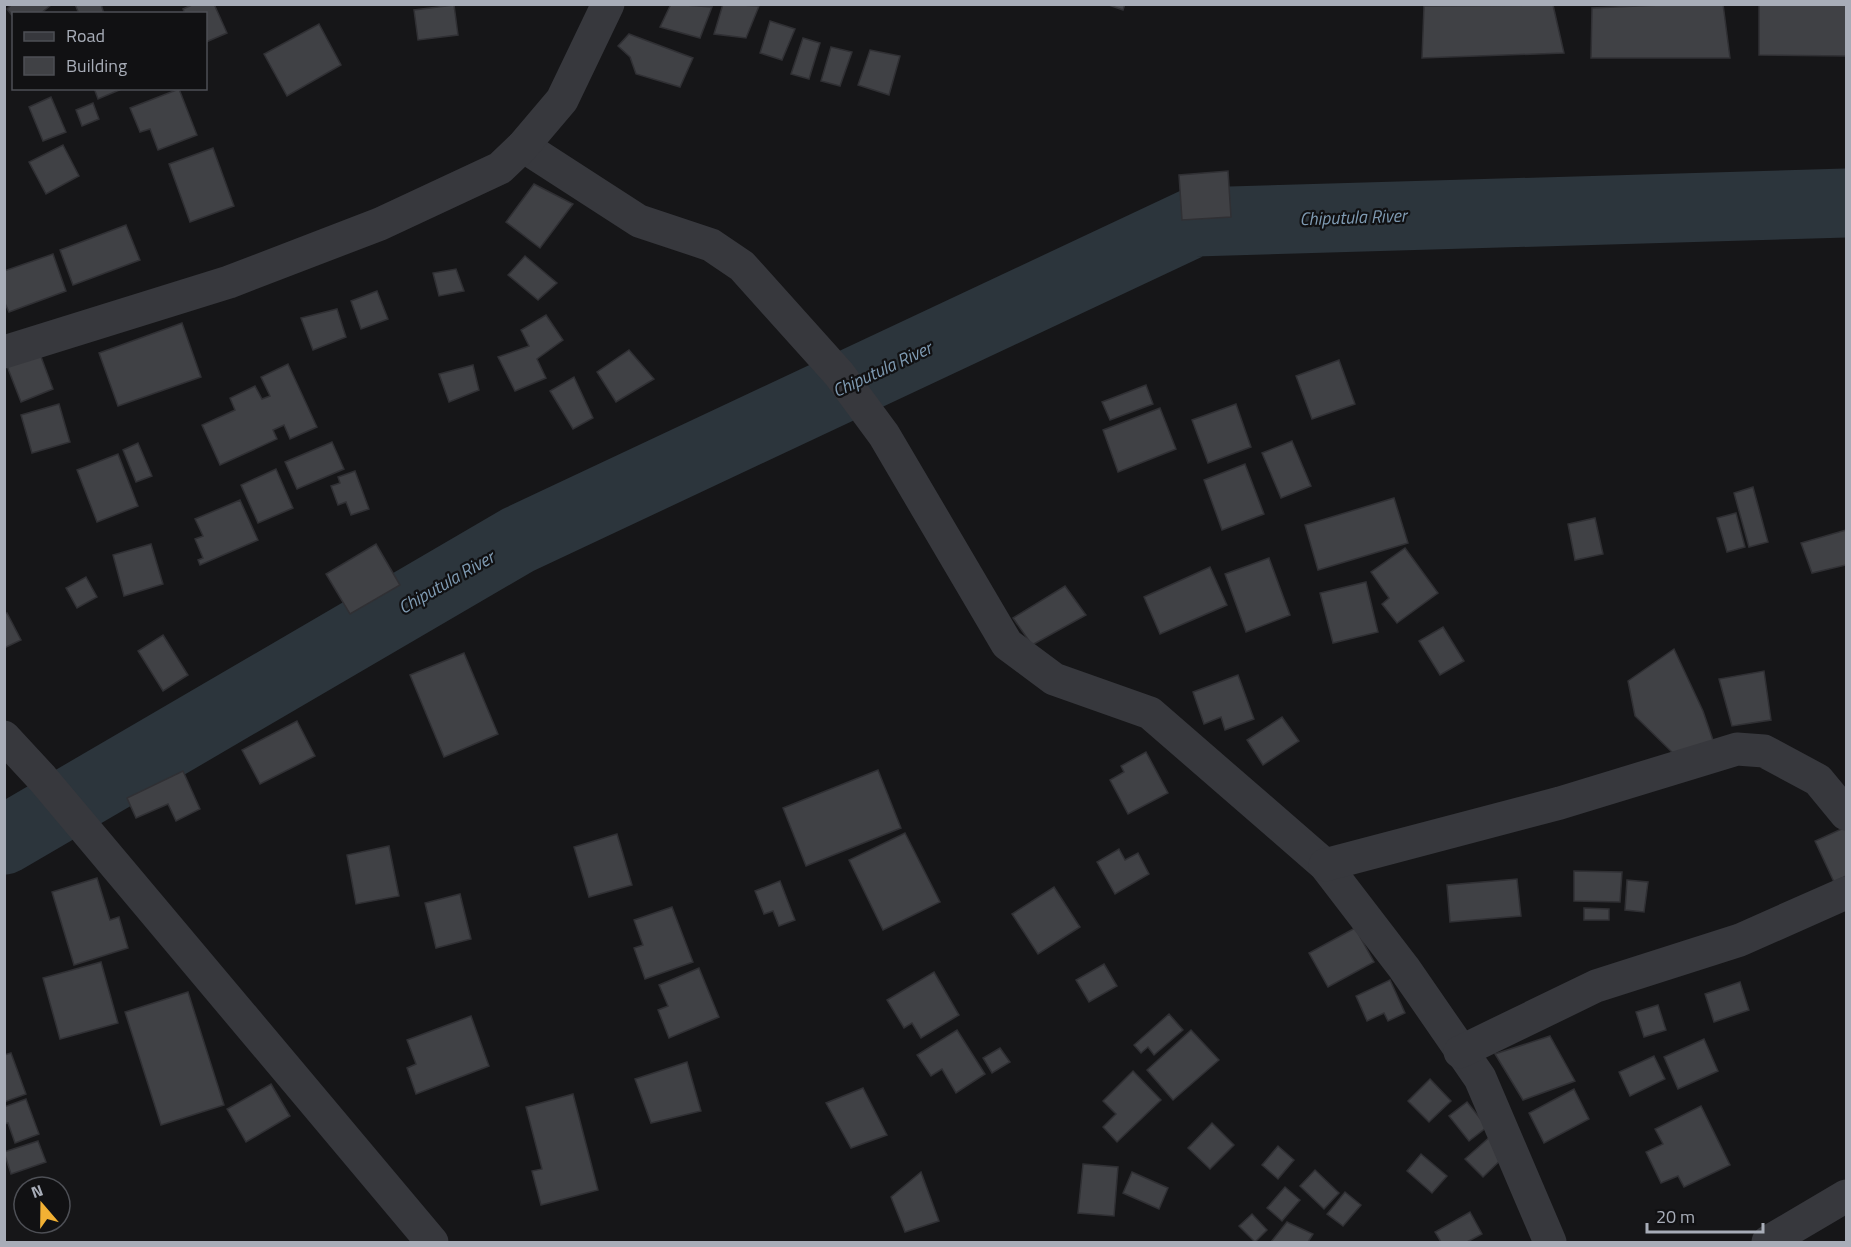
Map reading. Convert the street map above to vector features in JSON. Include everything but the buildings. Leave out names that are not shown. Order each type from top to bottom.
[{"type":"street","points":[[4,352],[229,282],[380,224],[500,168],[524,146],[562,100],[608,4]]},
{"type":"street","points":[[524,146],[639,221],[711,245],[742,266],[839,374],[884,435],[1007,644],[1053,679],[1150,713],[1325,864],[1404,968],[1480,1078],[1550,1242]]},
{"type":"street","points":[[4,738],[42,778],[432,1242]]},
{"type":"street","points":[[1325,864],[1560,803],[1737,749],[1764,751],[1818,780],[1846,814]]},
{"type":"street","points":[[1460,1052],[1596,986],[1740,940],[1846,893]]},
{"type":"street","points":[[1768,1242],[1846,1196]]},
{"type":"waterway","name":"Chiputula River","points":[[4,840],[518,540],[1195,222],[1846,203]]}]
